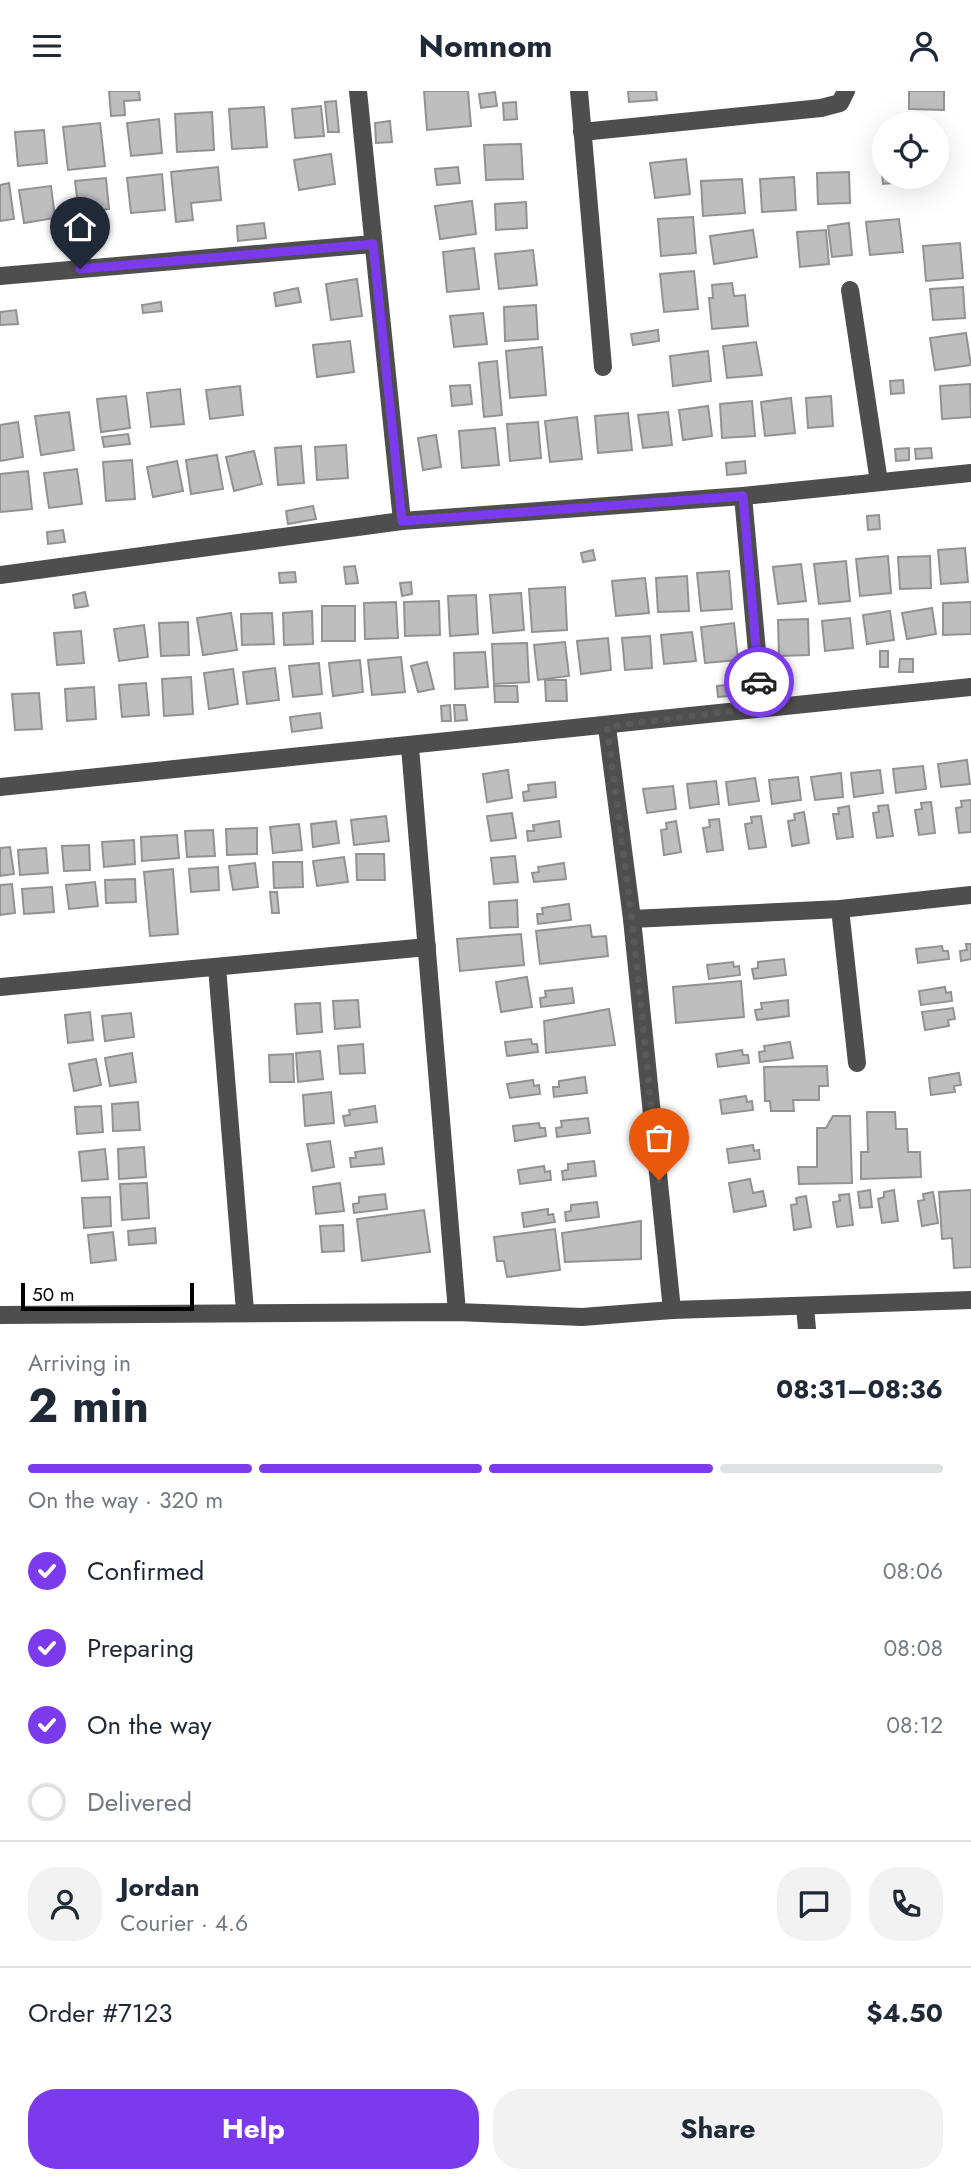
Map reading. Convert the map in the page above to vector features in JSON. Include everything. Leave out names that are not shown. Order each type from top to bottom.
[{"type":"street","points":[[358,91],[402,521]]},
{"type":"street","points":[[579,91],[603,367]]},
{"type":"street","points":[[582,132],[821,108],[840,103],[846,91]]},
{"type":"street","points":[[0,277],[373,244]]},
{"type":"street","points":[[850,290],[879,482]]},
{"type":"street","points":[[0,575],[402,521],[743,496],[971,473]]},
{"type":"street","points":[[743,496],[762,707]]},
{"type":"street","points":[[0,786],[607,727],[762,707],[971,687]]},
{"type":"street","points":[[607,727],[632,919],[672,1310]]},
{"type":"street","points":[[410,747],[457,1311]]},
{"type":"street","points":[[632,919],[840,909],[971,895]]},
{"type":"street","points":[[840,909],[857,1063]]},
{"type":"street","points":[[0,987],[426,947]]},
{"type":"street","points":[[217,967],[245,1311]]},
{"type":"street","points":[[0,1315],[457,1311],[582,1323],[672,1310],[971,1300]]},
{"type":"street","points":[[805,1307],[807,1329]]},
{"type":"building","points":[[109,91],[139,91],[140,100],[124,101],[125,115],[111,116]]},
{"type":"building","points":[[424,91],[468,91],[471,126],[427,130]]},
{"type":"building","points":[[628,91],[656,91],[657,100],[629,102]]},
{"type":"building","points":[[909,91],[944,91],[944,110],[909,109]]},
{"type":"building","points":[[495,92],[497,106],[481,108],[479,94]]},
{"type":"building","points":[[336,101],[339,132],[328,132],[325,102]]},
{"type":"building","points":[[516,102],[517,119],[504,120],[503,103]]},
{"type":"building","points":[[321,106],[324,136],[295,138],[292,109]]},
{"type":"building","points":[[264,107],[267,147],[232,149],[229,109]]},
{"type":"building","points":[[212,112],[214,150],[177,152],[175,114]]},
{"type":"building","points":[[159,119],[162,153],[131,156],[127,123]]},
{"type":"building","points":[[390,121],[392,142],[376,143],[375,123]]},
{"type":"building","points":[[100,123],[105,166],[68,170],[63,127]]},
{"type":"building","points":[[44,130],[47,163],[18,166],[15,132]]},
{"type":"building","points":[[521,144],[523,179],[486,180],[484,145]]},
{"type":"building","points":[[331,154],[335,184],[299,190],[294,160]]},
{"type":"building","points":[[686,159],[690,194],[655,198],[650,163]]},
{"type":"building","points":[[218,167],[221,200],[191,203],[193,220],[176,222],[171,172]]},
{"type":"building","points":[[458,167],[460,183],[437,185],[435,169]]},
{"type":"building","points":[[849,172],[850,203],[818,204],[817,173]]},
{"type":"building","points":[[162,174],[165,210],[131,213],[127,178]]},
{"type":"building","points":[[794,177],[796,210],[762,212],[760,179]]},
{"type":"building","points":[[106,178],[109,209],[79,213],[75,181]]},
{"type":"building","points":[[742,179],[745,213],[703,216],[701,181]]},
{"type":"building","points":[[9,183],[14,219],[0,221],[0,185]]},
{"type":"building","points":[[51,186],[55,218],[24,223],[19,190]]},
{"type":"building","points":[[472,201],[476,234],[440,239],[435,206]]},
{"type":"building","points":[[526,202],[527,228],[496,230],[495,204]]},
{"type":"building","points":[[693,217],[696,253],[661,256],[658,219]]},
{"type":"building","points":[[899,219],[903,252],[870,255],[866,222]]},
{"type":"building","points":[[264,223],[266,238],[238,241],[237,226]]},
{"type":"building","points":[[849,223],[852,255],[832,257],[828,226]]},
{"type":"building","points":[[753,230],[757,257],[714,264],[710,236]]},
{"type":"building","points":[[826,230],[829,264],[800,267],[797,232]]},
{"type":"building","points":[[960,243],[963,278],[926,281],[923,246]]},
{"type":"building","points":[[474,248],[479,289],[447,292],[443,252]]},
{"type":"building","points":[[533,250],[537,285],[499,289],[495,254]]},
{"type":"building","points":[[694,271],[698,309],[664,312],[660,274]]},
{"type":"building","points":[[357,279],[362,316],[331,320],[326,284]]},
{"type":"building","points":[[732,283],[734,296],[745,295],[748,326],[712,329],[709,298],[713,298],[712,285]]},
{"type":"building","points":[[963,287],[965,318],[933,320],[930,289]]},
{"type":"building","points":[[298,288],[301,302],[276,306],[274,293]]},
{"type":"building","points":[[161,302],[162,311],[143,313],[142,305]]},
{"type":"building","points":[[536,305],[538,339],[505,341],[504,307]]},
{"type":"building","points":[[16,310],[18,324],[0,325],[0,312]]},
{"type":"building","points":[[483,313],[487,344],[454,347],[450,316]]},
{"type":"building","points":[[658,330],[659,341],[633,345],[631,334]]},
{"type":"building","points":[[966,333],[971,365],[935,370],[930,338]]},
{"type":"building","points":[[350,341],[354,372],[317,377],[313,345]]},
{"type":"building","points":[[756,342],[762,375],[727,378],[723,346]]},
{"type":"building","points":[[542,347],[546,395],[510,398],[506,351]]},
{"type":"building","points":[[708,351],[711,381],[673,386],[670,356]]},
{"type":"building","points":[[497,361],[502,415],[484,417],[479,363]]},
{"type":"building","points":[[903,380],[904,393],[891,394],[890,381]]},
{"type":"building","points":[[970,384],[971,417],[942,419],[940,386]]},
{"type":"building","points":[[470,385],[472,404],[452,406],[450,386]]},
{"type":"building","points":[[240,386],[243,415],[210,419],[206,390]]},
{"type":"building","points":[[180,389],[184,424],[151,427],[147,393]]},
{"type":"building","points":[[126,396],[130,428],[101,432],[97,399]]},
{"type":"building","points":[[831,396],[833,426],[808,428],[806,398]]},
{"type":"building","points":[[791,398],[795,433],[765,436],[761,402]]},
{"type":"building","points":[[752,401],[755,436],[722,438],[720,404]]},
{"type":"building","points":[[708,406],[712,436],[683,440],[679,410]]},
{"type":"building","points":[[69,412],[74,450],[41,455],[35,416]]},
{"type":"building","points":[[668,412],[672,445],[643,448],[638,415]]},
{"type":"building","points":[[628,413],[632,450],[598,453],[595,416]]},
{"type":"building","points":[[577,417],[582,459],[550,462],[545,421]]},
{"type":"building","points":[[18,422],[23,457],[0,461],[0,425]]},
{"type":"building","points":[[538,422],[541,458],[510,461],[507,424]]},
{"type":"building","points":[[495,428],[499,465],[462,468],[459,431]]},
{"type":"building","points":[[128,434],[130,444],[104,447],[102,437]]},
{"type":"building","points":[[436,435],[441,467],[423,470],[418,438]]},
{"type":"building","points":[[346,445],[348,478],[317,480],[315,447]]},
{"type":"building","points":[[301,446],[304,483],[278,485],[275,448]]},
{"type":"building","points":[[909,448],[909,460],[896,461],[895,449]]},
{"type":"building","points":[[931,448],[932,458],[916,459],[915,449]]},
{"type":"building","points":[[254,451],[262,484],[234,491],[226,457]]},
{"type":"building","points":[[217,455],[223,489],[191,494],[186,460]]},
{"type":"building","points":[[132,460],[135,499],[106,501],[103,462]]},
{"type":"building","points":[[177,461],[183,491],[153,497],[147,467]]},
{"type":"building","points":[[745,461],[746,473],[727,475],[726,463]]},
{"type":"building","points":[[77,469],[82,504],[49,508],[44,473]]},
{"type":"building","points":[[28,471],[32,509],[0,512],[0,474]]},
{"type":"building","points":[[313,506],[316,519],[288,524],[286,511]]},
{"type":"building","points":[[879,515],[880,529],[868,530],[867,516]]},
{"type":"building","points":[[63,530],[65,542],[48,544],[47,532]]},
{"type":"building","points":[[965,548],[968,582],[941,584],[938,550]]},
{"type":"building","points":[[593,550],[595,560],[583,562],[581,553]]},
{"type":"building","points":[[888,556],[891,593],[860,596],[856,559]]},
{"type":"building","points":[[930,556],[931,588],[900,589],[898,557]]},
{"type":"building","points":[[846,561],[850,601],[819,604],[814,564]]},
{"type":"building","points":[[801,564],[806,601],[778,604],[773,567]]},
{"type":"building","points":[[355,566],[358,583],[346,584],[344,567]]},
{"type":"building","points":[[729,571],[732,609],[701,611],[697,573]]},
{"type":"building","points":[[295,572],[296,582],[280,583],[279,573]]},
{"type":"building","points":[[687,576],[689,611],[658,612],[656,578]]},
{"type":"building","points":[[645,578],[649,613],[616,616],[612,581]]},
{"type":"building","points":[[411,582],[412,594],[402,596],[400,583]]},
{"type":"building","points":[[565,587],[567,630],[532,632],[529,589]]},
{"type":"building","points":[[85,592],[88,606],[75,608],[73,595]]},
{"type":"building","points":[[521,593],[524,630],[493,633],[490,595]]},
{"type":"building","points":[[476,595],[478,634],[450,636],[448,596]]},
{"type":"building","points":[[439,601],[440,635],[405,636],[404,602]]},
{"type":"building","points":[[396,602],[398,638],[365,639],[364,603]]},
{"type":"building","points":[[971,602],[971,634],[943,635],[943,603]]},
{"type":"building","points":[[322,606],[355,606],[355,641],[322,641]]},
{"type":"building","points":[[932,608],[936,634],[907,639],[902,613]]},
{"type":"building","points":[[312,611],[313,644],[284,645],[283,613]]},
{"type":"building","points":[[890,611],[894,640],[867,644],[863,615]]},
{"type":"building","points":[[231,613],[237,650],[203,655],[197,618]]},
{"type":"building","points":[[272,613],[274,644],[242,645],[241,614]]},
{"type":"building","points":[[850,618],[853,648],[825,651],[822,621]]},
{"type":"building","points":[[808,619],[809,655],[779,656],[778,620]]},
{"type":"building","points":[[188,622],[189,655],[161,656],[159,623]]},
{"type":"building","points":[[734,623],[738,660],[705,663],[701,627]]},
{"type":"building","points":[[144,625],[148,657],[119,661],[114,629]]},
{"type":"building","points":[[81,631],[84,663],[57,665],[54,633]]},
{"type":"building","points":[[692,632],[696,661],[664,664],[661,635]]},
{"type":"building","points":[[650,636],[652,668],[625,670],[622,638]]},
{"type":"building","points":[[608,638],[611,670],[581,674],[577,641]]},
{"type":"building","points":[[565,642],[569,676],[538,680],[534,645]]},
{"type":"building","points":[[527,643],[529,682],[494,684],[492,644]]},
{"type":"building","points":[[880,651],[888,651],[888,667],[880,667]]},
{"type":"building","points":[[485,652],[488,687],[455,689],[454,653]]},
{"type":"building","points":[[401,657],[405,692],[372,695],[368,660]]},
{"type":"building","points":[[900,659],[913,659],[913,672],[899,672]]},
{"type":"building","points":[[360,660],[363,692],[333,696],[329,663]]},
{"type":"building","points":[[427,662],[434,689],[418,692],[411,666]]},
{"type":"building","points":[[319,663],[322,694],[293,697],[289,666]]},
{"type":"building","points":[[275,668],[279,700],[247,704],[243,672]]},
{"type":"building","points":[[233,669],[238,704],[209,709],[204,673]]},
{"type":"building","points":[[191,677],[193,714],[164,716],[162,679]]},
{"type":"building","points":[[545,680],[566,680],[567,701],[546,701]]},
{"type":"building","points":[[146,683],[149,715],[122,717],[119,685]]},
{"type":"building","points":[[739,684],[740,695],[718,697],[717,686]]},
{"type":"building","points":[[494,686],[517,686],[518,702],[495,702]]},
{"type":"building","points":[[94,687],[96,719],[67,721],[65,689]]},
{"type":"building","points":[[39,693],[42,729],[15,730],[12,694]]},
{"type":"building","points":[[450,705],[451,721],[442,721],[441,706]]},
{"type":"building","points":[[454,705],[465,705],[467,720],[455,721]]},
{"type":"building","points":[[320,713],[322,728],[292,732],[290,717]]},
{"type":"building","points":[[967,760],[970,784],[941,787],[938,764]]},
{"type":"building","points":[[923,766],[926,789],[896,793],[893,769]]},
{"type":"building","points":[[508,770],[512,798],[487,802],[483,774]]},
{"type":"building","points":[[880,770],[883,793],[854,797],[851,773]]},
{"type":"building","points":[[841,773],[843,797],[815,800],[811,777]]},
{"type":"building","points":[[798,777],[801,800],[772,804],[769,780]]},
{"type":"building","points":[[755,778],[759,801],[729,805],[726,782]]},
{"type":"building","points":[[716,781],[719,804],[690,808],[687,784]]},
{"type":"building","points":[[555,782],[556,797],[524,801],[523,792],[529,791],[528,785]]},
{"type":"building","points":[[673,786],[676,809],[647,813],[643,789]]},
{"type":"building","points":[[971,800],[971,832],[959,833],[956,808],[962,807],[961,801]]},
{"type":"building","points":[[931,802],[935,833],[919,835],[915,810],[922,809],[921,803]]},
{"type":"building","points":[[888,805],[893,836],[877,838],[873,813],[879,812],[878,806]]},
{"type":"building","points":[[849,806],[853,837],[837,839],[833,814],[839,814],[838,808]]},
{"type":"building","points":[[804,812],[809,843],[792,846],[788,821],[795,820],[794,814]]},
{"type":"building","points":[[512,813],[516,838],[491,841],[487,816]]},
{"type":"building","points":[[386,816],[389,841],[354,845],[351,820]]},
{"type":"building","points":[[761,816],[766,847],[749,849],[745,824],[752,823],[751,817]]},
{"type":"building","points":[[719,819],[723,850],[707,852],[703,828],[710,827],[709,820]]},
{"type":"building","points":[[336,821],[339,843],[313,847],[311,824]]},
{"type":"building","points":[[559,821],[561,837],[528,841],[527,831],[534,831],[533,825]]},
{"type":"building","points":[[676,821],[681,852],[664,855],[661,830],[667,829],[666,823]]},
{"type":"building","points":[[299,824],[302,850],[273,853],[270,827]]},
{"type":"building","points":[[257,828],[257,854],[227,855],[226,829]]},
{"type":"building","points":[[213,830],[215,856],[187,857],[185,831]]},
{"type":"building","points":[[177,835],[179,858],[142,861],[141,837]]},
{"type":"building","points":[[134,840],[135,864],[104,867],[102,842]]},
{"type":"building","points":[[89,845],[90,870],[64,871],[62,846]]},
{"type":"building","points":[[10,847],[14,874],[0,876],[0,848]]},
{"type":"building","points":[[46,848],[48,873],[20,875],[18,850]]},
{"type":"building","points":[[356,854],[384,854],[385,880],[357,880]]},
{"type":"building","points":[[515,856],[518,882],[494,884],[491,858]]},
{"type":"building","points":[[344,857],[348,882],[317,886],[313,861]]},
{"type":"building","points":[[273,862],[302,862],[303,887],[274,888]]},
{"type":"building","points":[[255,863],[258,887],[233,890],[229,866]]},
{"type":"building","points":[[564,863],[566,879],[534,882],[532,873],[539,872],[538,867]]},
{"type":"building","points":[[218,867],[219,890],[191,892],[189,869]]},
{"type":"building","points":[[173,869],[178,934],[150,936],[144,872]]},
{"type":"building","points":[[135,879],[136,902],[106,903],[105,880]]},
{"type":"building","points":[[95,882],[98,906],[69,909],[66,885]]},
{"type":"building","points":[[12,884],[15,913],[0,915],[0,885]]},
{"type":"building","points":[[52,887],[54,912],[24,914],[22,889]]},
{"type":"building","points":[[270,892],[277,892],[279,913],[272,913]]},
{"type":"building","points":[[517,900],[518,927],[490,928],[489,902]]},
{"type":"building","points":[[569,904],[571,920],[538,924],[537,914],[543,914],[542,908]]},
{"type":"building","points":[[590,925],[592,937],[606,936],[608,956],[540,964],[536,931]]},
{"type":"building","points":[[521,934],[524,965],[460,971],[457,939]]},
{"type":"building","points":[[966,944],[971,944],[971,959],[961,961],[960,951],[967,950]]},
{"type":"building","points":[[942,946],[943,951],[948,951],[949,959],[918,963],[916,949]]},
{"type":"building","points":[[784,959],[786,975],[754,979],[752,969],[758,968],[758,962]]},
{"type":"building","points":[[733,962],[734,967],[739,966],[740,975],[709,979],[707,965]]},
{"type":"building","points":[[527,977],[532,1007],[501,1012],[496,982]]},
{"type":"building","points":[[741,981],[744,1017],[676,1023],[673,987]]},
{"type":"building","points":[[945,987],[946,993],[951,992],[952,1001],[921,1005],[919,991]]},
{"type":"building","points":[[572,988],[574,1003],[541,1007],[540,998],[546,997],[545,991]]},
{"type":"building","points":[[358,1000],[360,1027],[335,1029],[333,1001]]},
{"type":"building","points":[[788,1000],[789,1016],[757,1020],[755,1010],[762,1009],[761,1003]]},
{"type":"building","points":[[320,1003],[322,1032],[297,1034],[295,1004]]},
{"type":"building","points":[[953,1008],[955,1019],[948,1020],[949,1026],[925,1030],[922,1012]]},
{"type":"building","points":[[609,1009],[615,1045],[546,1053],[544,1021]]},
{"type":"building","points":[[90,1012],[93,1040],[68,1043],[65,1015]]},
{"type":"building","points":[[131,1013],[134,1037],[105,1041],[102,1016]]},
{"type":"building","points":[[531,1039],[532,1044],[537,1044],[538,1052],[507,1056],[505,1042]]},
{"type":"building","points":[[790,1042],[793,1058],[760,1062],[759,1052],[765,1051],[764,1046]]},
{"type":"building","points":[[363,1044],[365,1073],[340,1074],[338,1046]]},
{"type":"building","points":[[742,1050],[743,1055],[748,1055],[749,1063],[718,1067],[716,1054]]},
{"type":"building","points":[[320,1051],[323,1079],[298,1082],[296,1053]]},
{"type":"building","points":[[132,1053],[136,1082],[110,1086],[105,1058]]},
{"type":"building","points":[[293,1054],[294,1082],[270,1082],[269,1055]]},
{"type":"building","points":[[96,1059],[101,1085],[74,1091],[69,1064]]},
{"type":"building","points":[[827,1066],[828,1086],[819,1086],[819,1100],[793,1100],[794,1111],[771,1111],[770,1101],[765,1101],[764,1067]]},
{"type":"building","points":[[959,1073],[961,1085],[954,1086],[955,1092],[931,1095],[929,1078]]},
{"type":"building","points":[[585,1077],[587,1093],[554,1097],[553,1087],[559,1087],[559,1081]]},
{"type":"building","points":[[533,1080],[534,1086],[539,1085],[540,1094],[510,1098],[507,1084]]},
{"type":"building","points":[[331,1092],[334,1123],[305,1126],[303,1095]]},
{"type":"building","points":[[746,1096],[747,1102],[752,1101],[753,1110],[722,1114],[720,1100]]},
{"type":"building","points":[[138,1102],[140,1130],[113,1131],[112,1104]]},
{"type":"building","points":[[101,1106],[103,1132],[77,1134],[75,1107]]},
{"type":"building","points":[[375,1106],[377,1122],[345,1126],[343,1116],[350,1115],[349,1110]]},
{"type":"building","points":[[867,1112],[895,1112],[896,1129],[907,1129],[908,1152],[920,1152],[921,1177],[861,1179],[861,1152],[868,1152]]},
{"type":"building","points":[[833,1116],[850,1116],[852,1183],[799,1184],[798,1167],[817,1167],[817,1128],[826,1128]]},
{"type":"building","points":[[588,1118],[590,1133],[557,1137],[556,1128],[562,1127],[561,1121]]},
{"type":"building","points":[[539,1123],[540,1128],[545,1128],[546,1136],[515,1141],[513,1126]]},
{"type":"building","points":[[330,1141],[334,1167],[312,1171],[307,1144]]},
{"type":"building","points":[[753,1145],[754,1151],[759,1150],[760,1159],[729,1163],[727,1149]]},
{"type":"building","points":[[144,1147],[146,1177],[119,1179],[118,1149]]},
{"type":"building","points":[[382,1148],[384,1164],[351,1167],[350,1158],[356,1158],[355,1152]]},
{"type":"building","points":[[105,1149],[108,1179],[82,1181],[79,1152]]},
{"type":"building","points":[[594,1161],[596,1176],[563,1180],[562,1171],[568,1170],[568,1164]]},
{"type":"building","points":[[544,1166],[545,1172],[550,1171],[551,1180],[520,1184],[518,1170]]},
{"type":"building","points":[[750,1179],[753,1193],[763,1191],[766,1206],[734,1212],[729,1183]]},
{"type":"building","points":[[147,1183],[149,1218],[122,1220],[120,1184]]},
{"type":"building","points":[[340,1183],[344,1211],[316,1214],[313,1187]]},
{"type":"building","points":[[870,1190],[872,1207],[860,1208],[858,1192]]},
{"type":"building","points":[[894,1190],[898,1221],[882,1223],[878,1199],[884,1197],[884,1192]]},
{"type":"building","points":[[971,1190],[971,1267],[954,1268],[952,1238],[942,1239],[939,1192]]},
{"type":"building","points":[[933,1192],[938,1223],[922,1226],[918,1201],[924,1200],[923,1194]]},
{"type":"building","points":[[385,1194],[387,1209],[354,1213],[353,1204],[359,1203],[359,1197]]},
{"type":"building","points":[[849,1194],[853,1225],[837,1227],[833,1202],[840,1201],[839,1195]]},
{"type":"building","points":[[806,1196],[811,1227],[794,1230],[791,1205],[797,1204],[796,1198]]},
{"type":"building","points":[[110,1197],[111,1226],[84,1228],[82,1198]]},
{"type":"building","points":[[597,1202],[599,1217],[566,1221],[565,1212],[571,1211],[571,1205]]},
{"type":"building","points":[[548,1209],[548,1215],[553,1214],[555,1222],[524,1227],[522,1213]]},
{"type":"building","points":[[424,1210],[430,1252],[362,1261],[357,1219]]},
{"type":"building","points":[[641,1221],[641,1259],[565,1262],[562,1233]]},
{"type":"building","points":[[343,1225],[344,1251],[322,1252],[320,1226]]},
{"type":"building","points":[[155,1228],[156,1243],[129,1245],[128,1231]]},
{"type":"building","points":[[555,1229],[560,1270],[507,1277],[504,1261],[497,1261],[494,1237]]},
{"type":"building","points":[[113,1232],[116,1260],[91,1263],[88,1235]]},
{"type":"way so far","points":[[659,1180],[632,919],[607,727],[762,707],[759,682]]},
{"type":"route","points":[[80,269],[373,244],[402,521],[743,496],[759,682]]}]
